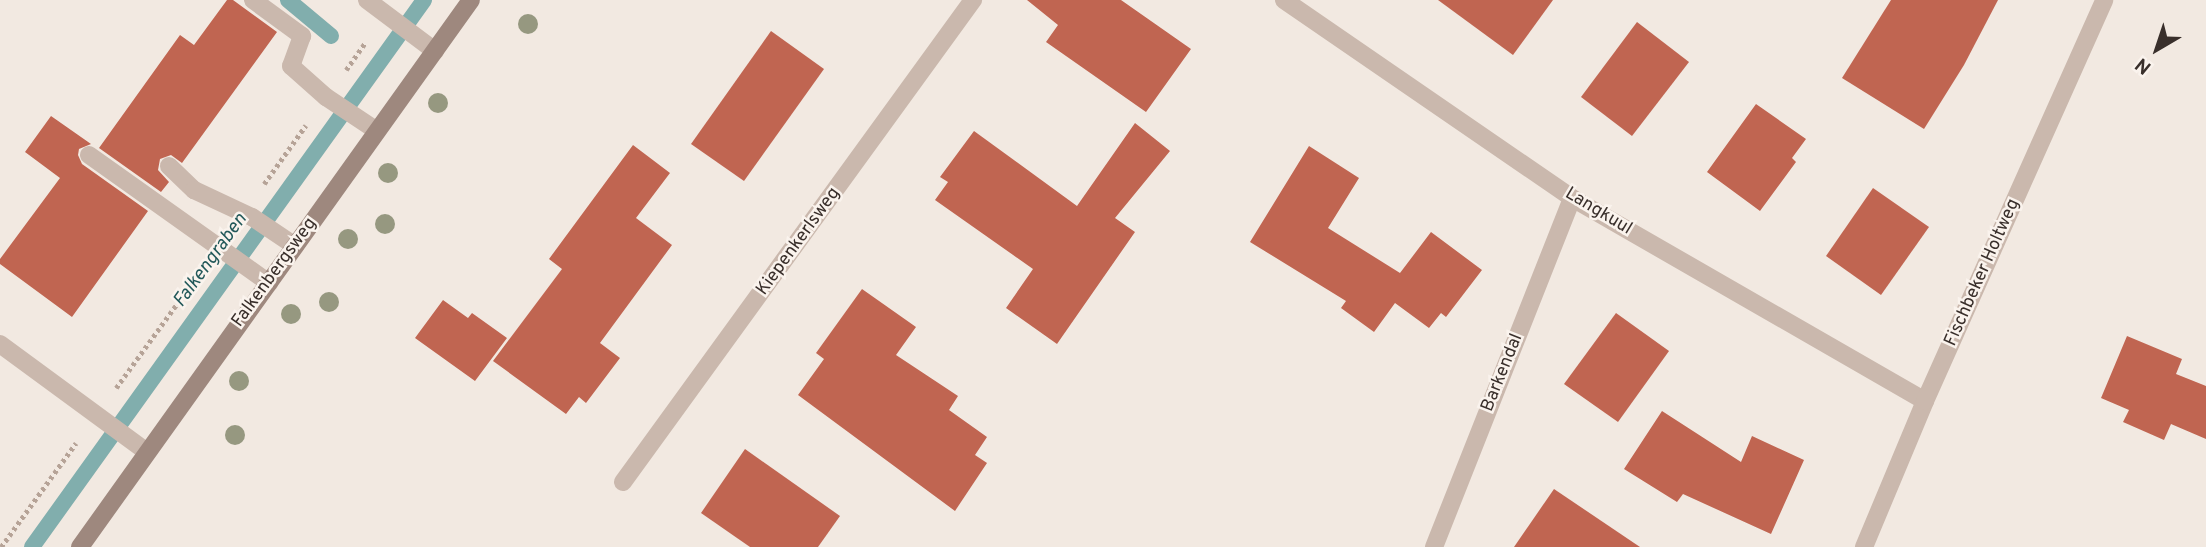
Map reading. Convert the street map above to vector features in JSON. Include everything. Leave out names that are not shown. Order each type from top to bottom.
[{"type":"street","points":[[253,0],[302,36],[291,66],[335,102],[377,131]]},
{"type":"street","points":[[367,0],[435,51]]},
{"type":"street","name":"Falkenbergsweg","points":[[80,547],[471,0]]},
{"type":"street","name":"Kiepenkerlsweg","points":[[623,482],[973,0]]},
{"type":"street","name":"Langkuul","points":[[1284,0],[1573,198],[1925,401]]},
{"type":"street","name":"Fischbeker Holtweg","points":[[1864,547],[1925,401],[2105,0]]},
{"type":"street","points":[[89,155],[268,283]]},
{"type":"street","points":[[169,166],[194,190],[252,217],[295,246]]},
{"type":"street","name":"Barkendal","points":[[1434,547],[1573,198]]},
{"type":"street","points":[[0,344],[147,452]]},
{"type":"building","points":[[227,0],[233,0],[277,32],[182,163],[171,155],[160,159],[158,170],[169,182],[161,192],[99,148],[180,35],[194,45]]},
{"type":"building","points":[[1027,0],[1121,0],[1191,49],[1146,112],[1046,42],[1058,25]]},
{"type":"building","points":[[1438,0],[1553,0],[1513,55]]},
{"type":"building","points":[[1891,0],[1998,0],[1964,65],[1924,129],[1842,78]]},
{"type":"building","points":[[1637,22],[1689,62],[1632,136],[1581,97]]},
{"type":"building","points":[[771,31],[824,69],[744,181],[691,144]]},
{"type":"building","points":[[1756,104],[1806,139],[1792,158],[1796,162],[1760,211],[1707,172]]},
{"type":"building","points":[[51,116],[91,144],[79,149],[78,155],[82,164],[148,211],[72,317],[0,264],[0,259],[60,178],[25,152]]},
{"type":"building","points":[[1135,123],[1170,151],[1115,218],[1135,232],[1057,344],[1006,308],[1033,269],[935,200],[948,182],[940,177],[974,131],[1077,206]]},
{"type":"building","points":[[633,145],[670,173],[636,218],[672,245],[600,343],[620,358],[586,403],[579,397],[566,414],[493,361],[562,269],[549,259]]},
{"type":"building","points":[[1309,146],[1359,178],[1328,228],[1400,273],[1431,232],[1482,270],[1446,317],[1441,313],[1429,328],[1395,303],[1374,332],[1341,308],[1346,301],[1250,242]]},
{"type":"building","points":[[1873,188],[1929,227],[1881,295],[1826,256]]},
{"type":"building","points":[[862,289],[916,327],[896,355],[958,396],[949,410],[987,437],[975,455],[987,463],[955,511],[798,395],[824,359],[816,353]]},
{"type":"building","points":[[443,300],[468,318],[472,313],[507,338],[475,381],[415,338]]},
{"type":"building","points":[[1616,313],[1669,351],[1618,422],[1564,384]]},
{"type":"building","points":[[2127,336],[2182,359],[2176,374],[2206,386],[2206,439],[2171,424],[2164,440],[2123,422],[2129,410],[2101,398]]},
{"type":"building","points":[[1662,411],[1741,462],[1752,436],[1804,460],[1771,534],[1683,494],[1677,502],[1624,469]]},
{"type":"building","points":[[745,449],[840,516],[818,547],[750,547],[701,513]]},
{"type":"building","points":[[1554,489],[1640,547],[1514,547]]},
{"type":"waterway","points":[[288,0],[331,36]]},
{"type":"waterway","name":"Falkengraben","points":[[32,547],[424,0]]}]
